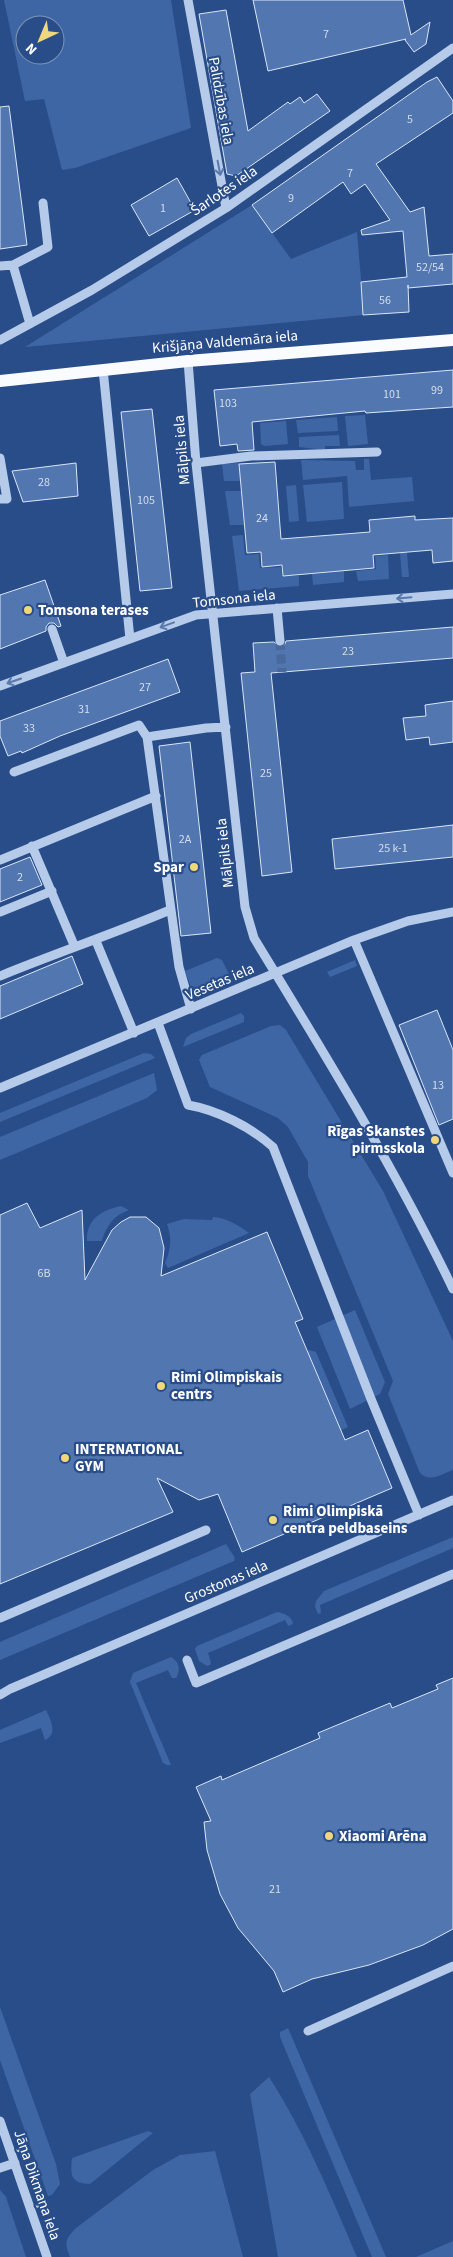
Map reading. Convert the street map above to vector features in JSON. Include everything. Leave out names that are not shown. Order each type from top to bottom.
[{"type":"main road","name":"Krišjāņa Valdemāra iela","points":[[0,380],[188,361],[453,340]]},
{"type":"street","name":"Palīdzības iela","points":[[188,0],[226,208]]},
{"type":"street","name":"Šarlotes iela","points":[[0,340],[92,290],[226,208],[453,48]]},
{"type":"street","points":[[0,266],[12,265],[48,247],[43,203]]},
{"type":"street","points":[[12,265],[30,324]]},
{"type":"street","name":"Mālpils iela","points":[[188,361],[196,463],[244,907],[254,938],[396,1177],[453,1289]]},
{"type":"street","points":[[103,369],[130,639]]},
{"type":"street","points":[[196,463],[251,456],[377,452]]},
{"type":"street","points":[[0,458],[7,498],[0,499]]},
{"type":"street","name":"Tomsona iela","points":[[0,686],[196,615],[453,594]]},
{"type":"street","points":[[277,608],[280,641]]},
{"type":"street","points":[[52,629],[64,663]]},
{"type":"street","points":[[14,772],[140,725],[147,737],[178,967],[191,1009]]},
{"type":"street","points":[[147,737],[206,728],[226,727]]},
{"type":"street","points":[[0,860],[156,796]]},
{"type":"street","points":[[32,846],[74,945]]},
{"type":"street","points":[[0,912],[52,891]]},
{"type":"street","points":[[0,976],[74,945],[96,941],[170,910]]},
{"type":"street","name":"Vesetas iela","points":[[0,1088],[354,940],[408,921],[453,912]]},
{"type":"street","points":[[354,940],[453,1173]]},
{"type":"street","points":[[96,941],[134,1033]]},
{"type":"street","points":[[158,1023],[188,1105],[215,1113],[261,1136],[272,1147],[419,1515]]},
{"type":"street","name":"Grostonas iela","points":[[0,1695],[10,1689],[453,1500]]},
{"type":"street","points":[[0,1618],[206,1530]]},
{"type":"street","points":[[187,1660],[196,1683],[453,1574]]},
{"type":"street","name":"Grostonas iela","points":[[0,1689],[10,1689]]},
{"type":"street","points":[[308,2031],[453,1966]]},
{"type":"street","name":"Jāņa Dikmaņa iela","points":[[0,2121],[47,2257]]},
{"type":"street","points":[[0,2168],[15,2163]]},
{"type":"shaded area","points":[[4,0],[171,0],[191,128],[75,168],[62,170],[44,99],[25,101],[18,65],[65,65],[65,15],[15,15],[15,53]]},
{"type":"shaded area","points":[[252,205],[291,259],[357,232],[364,315],[25,347]]},
{"type":"shaded area","points":[[365,415],[368,444],[348,446],[345,416]]},
{"type":"shaded area","points":[[337,417],[338,431],[298,433],[296,420]]},
{"type":"shaded area","points":[[286,421],[288,444],[264,446],[261,444],[260,423]]},
{"type":"shaded area","points":[[339,435],[340,446],[325,446],[325,450],[299,447],[299,437]]},
{"type":"shaded area","points":[[364,459],[369,459],[371,480],[412,477],[414,501],[349,507],[347,476],[303,480],[301,460],[355,461],[356,470],[364,470]]},
{"type":"shaded area","points":[[239,463],[240,481],[224,481],[222,464]]},
{"type":"shaded area","points":[[342,482],[344,519],[307,522],[303,485]]},
{"type":"shaded area","points":[[296,485],[299,521],[289,522],[286,486]]},
{"type":"shaded area","points":[[225,491],[241,491],[244,525],[230,525]]},
{"type":"shaded area","points":[[243,535],[245,555],[259,554],[260,568],[281,567],[282,576],[299,576],[299,586],[239,591],[232,536]]},
{"type":"shaded area","points":[[407,552],[409,577],[402,577],[400,553]]},
{"type":"shaded area","points":[[388,555],[389,579],[358,581],[356,571],[376,569],[375,556]]},
{"type":"shaded area","points":[[344,571],[344,582],[313,585],[312,574]]},
{"type":"shaded area","points":[[217,958],[222,960],[229,974],[192,990],[185,971]]},
{"type":"shaded area","points":[[355,960],[357,966],[330,977],[327,972]]},
{"type":"shaded area","points":[[241,1013],[244,1016],[244,1022],[183,1047],[186,1038],[191,1034]]},
{"type":"shaded area","points":[[280,1025],[286,1030],[383,1191],[453,1341],[453,1470],[432,1478],[420,1473],[388,1394],[393,1381],[308,1176],[308,1162],[288,1127],[278,1118],[210,1087],[199,1060],[202,1055],[271,1026]]},
{"type":"shaded area","points":[[144,1053],[151,1054],[155,1058],[0,1122],[0,1113]]},
{"type":"shaded area","points":[[154,1073],[157,1090],[147,1098],[0,1160],[0,1137]]},
{"type":"shaded area","points":[[121,1206],[129,1210],[111,1222],[102,1241],[87,1241],[87,1233],[92,1221],[102,1213]]},
{"type":"shaded area","points":[[213,1217],[232,1222],[249,1233],[168,1268],[165,1263],[170,1244],[167,1224],[184,1219],[212,1220]]},
{"type":"shaded area","points":[[355,1310],[385,1382],[380,1394],[350,1409],[317,1327]]},
{"type":"shaded area","points":[[307,1351],[316,1352],[348,1427],[331,1435],[337,1421]]},
{"type":"shaded area","points":[[453,1537],[453,1548],[320,1605],[321,1613],[318,1614],[315,1606],[316,1601],[324,1591]]},
{"type":"shaded area","points":[[226,1544],[235,1558],[234,1561],[0,1660],[0,1642]]},
{"type":"shaded area","points":[[277,1612],[287,1615],[293,1624],[288,1626],[285,1620],[208,1653],[210,1665],[207,1666],[199,1661],[195,1649],[197,1646]]},
{"type":"shaded area","points":[[171,1657],[178,1666],[176,1678],[172,1678],[168,1670],[136,1683],[171,1765],[167,1765],[163,1763],[130,1682],[133,1673]]},
{"type":"shaded area","points":[[46,1710],[50,1718],[52,1731],[45,1740],[41,1728],[0,1743],[0,1730]]},
{"type":"shaded area","points":[[0,2007],[56,2164],[60,2184],[52,2195],[48,2196],[0,2060]]},
{"type":"shaded area","points":[[288,2028],[386,2257],[372,2257],[280,2037],[280,2032]]},
{"type":"shaded area","points":[[269,2077],[306,2142],[357,2257],[278,2257],[250,2094]]},
{"type":"shaded area","points":[[148,2131],[153,2133],[90,2184],[79,2182],[73,2177],[71,2170],[72,2158]]},
{"type":"shaded area","points":[[215,2151],[243,2257],[70,2257],[67,2241],[76,2228],[153,2170],[180,2155]]},
{"type":"shaded area","points":[[0,2190],[6,2197],[26,2257],[0,2257]]},
{"type":"shaded area","points":[[453,2241],[453,2257],[416,2257]]},
{"type":"building","points":[[253,0],[403,0],[411,35],[430,22],[426,44],[414,52],[406,39],[268,71]]},
{"type":"building","points":[[226,10],[248,131],[288,102],[290,104],[300,97],[304,103],[317,94],[330,111],[236,176],[227,174],[199,14]]},
{"type":"building","points":[[437,77],[453,101],[453,113],[376,164],[410,212],[424,207],[429,256],[453,254],[453,284],[408,288],[409,312],[363,315],[361,282],[407,277],[403,231],[362,235],[361,230],[390,220],[365,184],[351,194],[343,182],[272,233],[252,205],[427,82]]},
{"type":"building","points":[[9,106],[27,245],[0,249],[0,107]]},
{"type":"building","points":[[177,178],[195,210],[149,236],[131,205]]},
{"type":"building","points":[[453,370],[453,407],[366,413],[365,411],[252,422],[254,450],[238,451],[237,444],[220,446],[214,390]]},
{"type":"building","points":[[152,409],[172,588],[140,591],[121,412]]},
{"type":"building","points":[[275,462],[281,539],[370,532],[369,520],[415,516],[415,520],[453,518],[453,561],[433,563],[432,550],[373,555],[374,568],[283,576],[282,565],[262,567],[261,552],[247,553],[239,464]]},
{"type":"building","points":[[76,463],[78,496],[23,502],[12,471]]},
{"type":"building","name":"Tomsona terases","points":[[45,580],[61,626],[58,627],[54,623],[49,623],[46,631],[0,649],[0,595]]},
{"type":"building","points":[[453,627],[453,658],[271,673],[292,872],[262,876],[241,673],[255,672],[253,643],[274,642],[280,647],[284,646],[286,641]]},
{"type":"building","points":[[168,659],[180,692],[60,736],[22,753],[21,751],[8,756],[0,736],[0,721]]},
{"type":"building","points":[[453,701],[453,742],[430,745],[429,737],[406,740],[403,718],[426,716],[425,705]]},
{"type":"building","points":[[190,742],[211,933],[181,936],[159,746]]},
{"type":"building","points":[[453,825],[453,857],[335,869],[332,839]]},
{"type":"building","points":[[30,857],[42,885],[0,902],[0,869]]},
{"type":"building","points":[[72,956],[83,984],[0,1019],[0,986]]},
{"type":"building","points":[[437,1010],[453,1050],[453,1119],[439,1125],[399,1025]]},
{"type":"building","name":"Rimi Olimpiskais centrs","points":[[27,1203],[40,1228],[82,1210],[85,1280],[112,1230],[130,1217],[146,1217],[159,1228],[164,1248],[161,1276],[267,1232],[303,1319],[295,1322],[345,1440],[368,1430],[392,1488],[242,1552],[218,1494],[199,1500],[157,1478],[173,1512],[0,1584],[0,1215]]},
{"type":"building","name":"Xiaomi Arēna","points":[[453,1678],[453,1929],[423,1945],[369,1965],[312,1979],[283,1992],[274,1971],[238,1928],[220,1894],[207,1850],[204,1822],[211,1821],[196,1787],[221,1776],[222,1780],[320,1738],[318,1733],[390,1703],[392,1708],[438,1689],[436,1685]]},
{"type":"tunnel","points":[[280,641],[282,672]]},
{"type":"place","name":"Tomsona terases","points":[[28,610]]},
{"type":"place","name":"Spar","points":[[194,867]]},
{"type":"place","name":"Rīgas Skanstes pirmsskola","points":[[435,1140]]},
{"type":"place","name":"Rimi Olimpiskais centrs","points":[[161,1386]]},
{"type":"place","name":"INTERNATIONAL GYM","points":[[65,1458]]},
{"type":"place","name":"Rimi Olimpiskā centra peldbaseins","points":[[273,1520]]},
{"type":"place","name":"Xiaomi Arēna","points":[[329,1836]]}]
